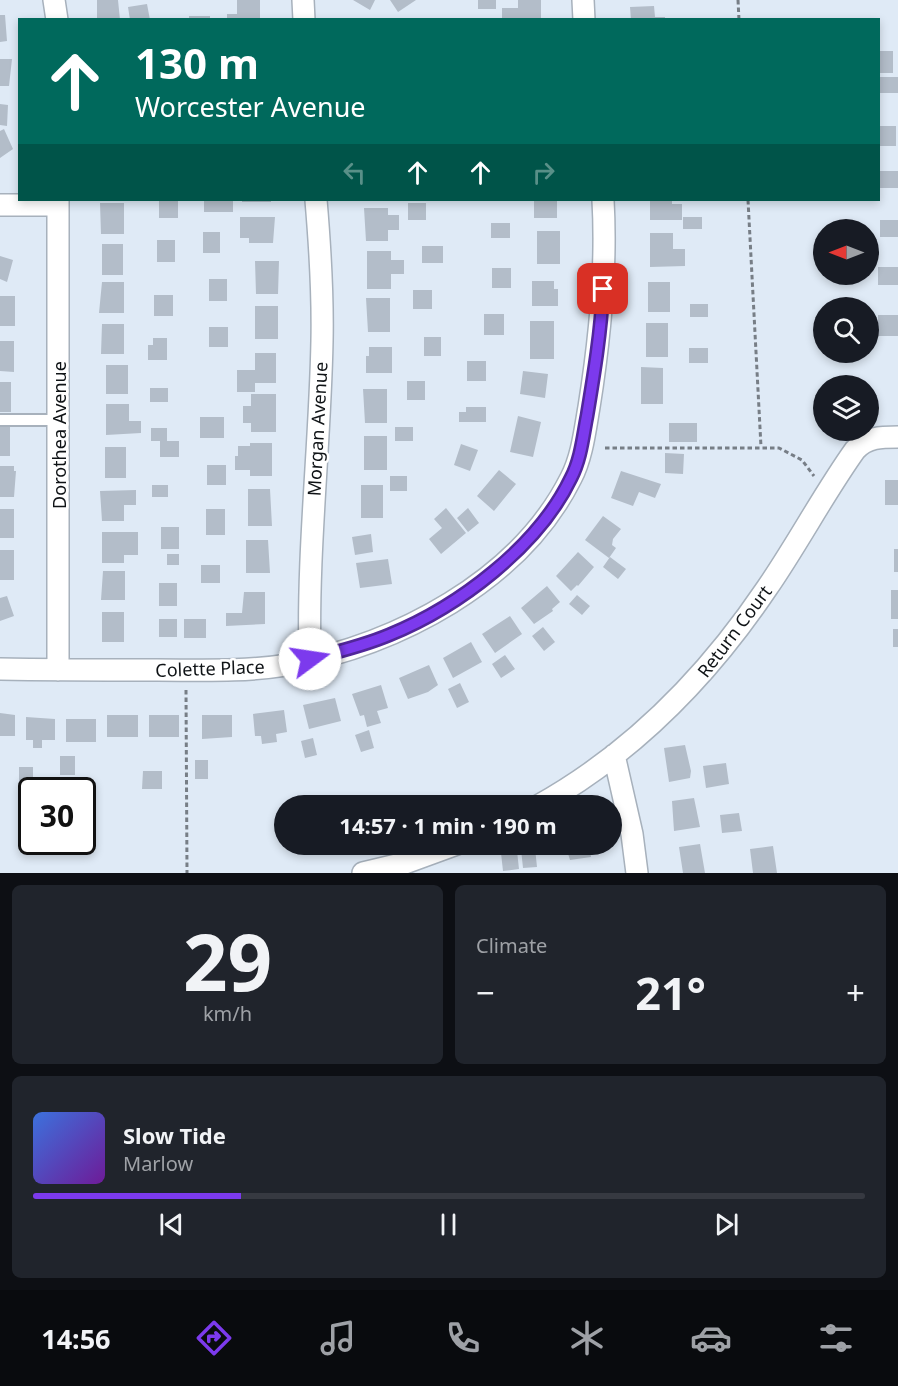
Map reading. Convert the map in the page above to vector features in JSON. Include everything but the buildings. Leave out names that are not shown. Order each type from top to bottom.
[{"type":"street","points":[[54,0],[57,18]]},
{"type":"street","points":[[303,0],[304,18]]},
{"type":"street","points":[[583,0],[584,18]]},
{"type":"street","name":"Morgan Avenue","points":[[310,659],[312,506],[322,342],[321,271],[316,201]]},
{"type":"street","name":"Colette Place","points":[[0,669],[185,670],[271,667],[351,649],[389,635],[430,615],[494,570],[525,543],[553,509],[572,477],[582,446],[595,371],[602,311],[603,201]]},
{"type":"street","points":[[0,205],[58,202]]},
{"type":"street","name":"Dorothea Avenue","points":[[58,202],[58,670]]},
{"type":"street","name":"Return Court","points":[[554,795],[614,755],[662,716],[701,676],[768,586],[823,496],[862,442],[883,437],[898,437]]},
{"type":"street","points":[[614,755],[632,834],[637,873]]},
{"type":"street","points":[[363,873],[406,868],[434,855]]},
{"type":"lane","points":[[0,420],[59,420]]},
{"type":"path","points":[[738,0],[739,18]]},
{"type":"path","points":[[748,201],[761,447]]},
{"type":"path","points":[[605,448],[779,448],[802,460],[818,482],[823,496]]},
{"type":"path","points":[[185,670],[187,873]]},
{"type":"route","points":[[310,659],[351,649],[389,635],[430,615],[494,570],[525,543],[553,509],[572,477],[582,446],[595,371],[603,289]]}]
